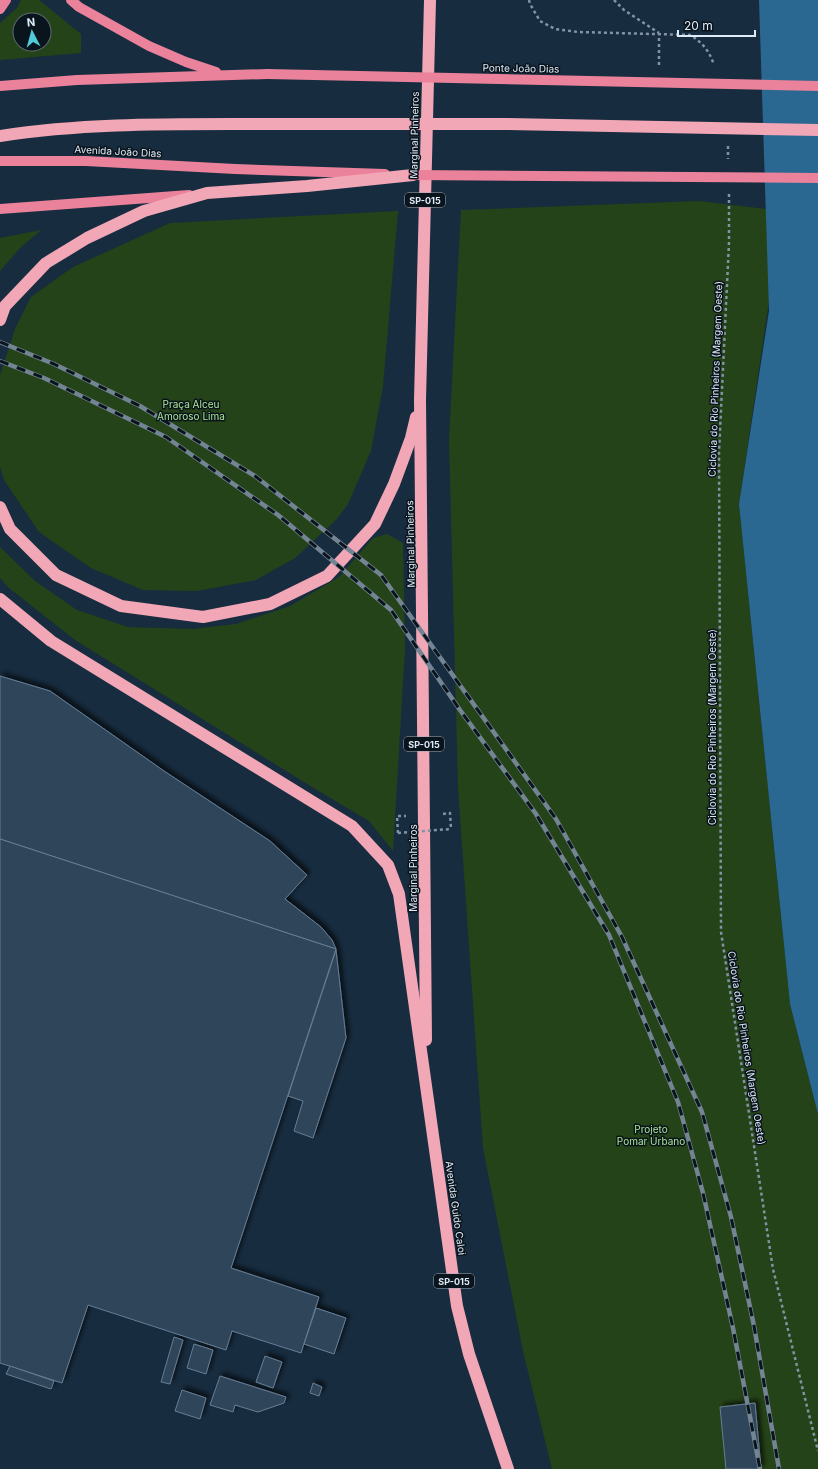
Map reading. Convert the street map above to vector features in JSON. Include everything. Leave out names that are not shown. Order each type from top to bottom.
[{"type":"highway","name":"Marginal Pinheiros","points":[[426,1088],[420,400],[430,0]]},
{"type":"highway","points":[[0,136],[36,130],[134,124],[504,124],[818,130]]},
{"type":"highway","points":[[0,320],[5,306],[46,263],[87,238],[144,211],[207,193],[307,186],[413,174]]},
{"type":"highway","points":[[0,507],[10,529],[56,575],[121,606],[203,617],[270,604],[327,576],[375,524],[394,484],[411,438],[420,400]]},
{"type":"highway","points":[[0,599],[51,641],[352,826],[388,865],[399,894],[426,1088]]},
{"type":"highway","name":"Avenida Guido Caloi","points":[[426,1088],[458,1306],[469,1354],[508,1469]]},
{"type":"main road","points":[[0,9],[6,0]]},
{"type":"main road","points":[[71,0],[79,7],[149,46],[186,62],[224,75]]},
{"type":"main road","name":"Ponte João Dias","points":[[224,75],[267,74],[818,86]]},
{"type":"main road","points":[[0,86],[78,80],[224,75]]},
{"type":"main road","name":"Avenida João Dias","points":[[0,161],[86,161],[235,169],[413,174]]},
{"type":"main road","points":[[413,174],[818,178]]},
{"type":"main road","points":[[0,209],[207,193]]},
{"type":"path","points":[[530,0],[530,4],[540,20],[555,29],[578,32],[691,35],[703,44],[711,57],[715,71]]},
{"type":"path","points":[[614,0],[624,10],[659,34]]},
{"type":"path","points":[[728,145],[728,161]]},
{"type":"path","name":"Ciclovia do Rio Pinheiros (Margem Oeste)","points":[[729,190],[730,243],[718,452],[720,932],[773,1269],[818,1451]]},
{"type":"path","points":[[397,816],[398,833],[451,829],[450,813]]},
{"type":"green space","points":[[21,0],[39,0],[81,34],[81,53],[0,60],[0,23],[12,12],[12,52],[52,52],[52,12],[12,12],[17,8]]},
{"type":"green space","name":"Projeto Pomar Urbano","points":[[699,201],[766,209],[769,301],[739,504],[790,1004],[818,1114],[818,1469],[552,1469],[523,1351],[483,1148],[458,787],[449,439],[461,210]]},
{"type":"green space","name":"Praça Alceu Amoroso Lima","points":[[398,211],[383,386],[371,451],[348,504],[336,520],[295,558],[256,580],[197,591],[143,590],[91,568],[39,532],[4,480],[0,467],[0,375],[15,329],[31,297],[73,267],[170,223]]},
{"type":"green space","points":[[41,230],[20,248],[0,271],[0,238]]},
{"type":"green space","points":[[387,534],[403,543],[405,649],[393,851],[369,821],[75,640],[9,588],[0,578],[0,547],[35,581],[77,610],[128,627],[192,629],[236,624],[290,606],[339,577],[373,538]]},
{"type":"water","points":[[759,0],[818,0],[818,1114],[790,1004],[739,504],[769,311]]},
{"type":"building","points":[[0,676],[50,691],[164,771],[270,841],[307,875],[285,899],[321,927],[332,940],[336,949],[0,839]]},
{"type":"building","points":[[0,839],[336,949],[231,1268],[319,1297],[301,1353],[232,1331],[226,1350],[88,1305],[62,1383],[0,1363]]},
{"type":"building","points":[[336,950],[346,1038],[313,1138],[294,1131],[303,1101],[288,1096]]},
{"type":"building","points":[[316,1308],[346,1318],[334,1354],[304,1344]]},
{"type":"building","points":[[174,1337],[183,1340],[170,1384],[161,1382]]},
{"type":"building","points":[[194,1344],[213,1350],[206,1374],[187,1368]]},
{"type":"building","points":[[265,1356],[282,1362],[273,1388],[256,1382]]},
{"type":"building","points":[[10,1366],[54,1381],[51,1389],[6,1374]]},
{"type":"building","points":[[220,1376],[286,1397],[284,1403],[258,1412],[235,1405],[233,1412],[210,1405]]},
{"type":"building","points":[[313,1383],[322,1387],[319,1396],[310,1393]]},
{"type":"building","points":[[182,1390],[206,1398],[200,1419],[175,1411]]},
{"type":"building","points":[[755,1403],[761,1469],[726,1469],[720,1407]]},
{"type":"railway","points":[[0,342],[54,364],[140,406],[255,476],[381,575],[556,819],[622,937],[702,1112],[731,1217],[754,1326],[779,1469]]},
{"type":"railway","points":[[0,361],[44,378],[166,437],[278,515],[391,610],[460,710],[536,814],[609,935],[678,1102],[703,1193],[733,1328],[760,1469]]}]
